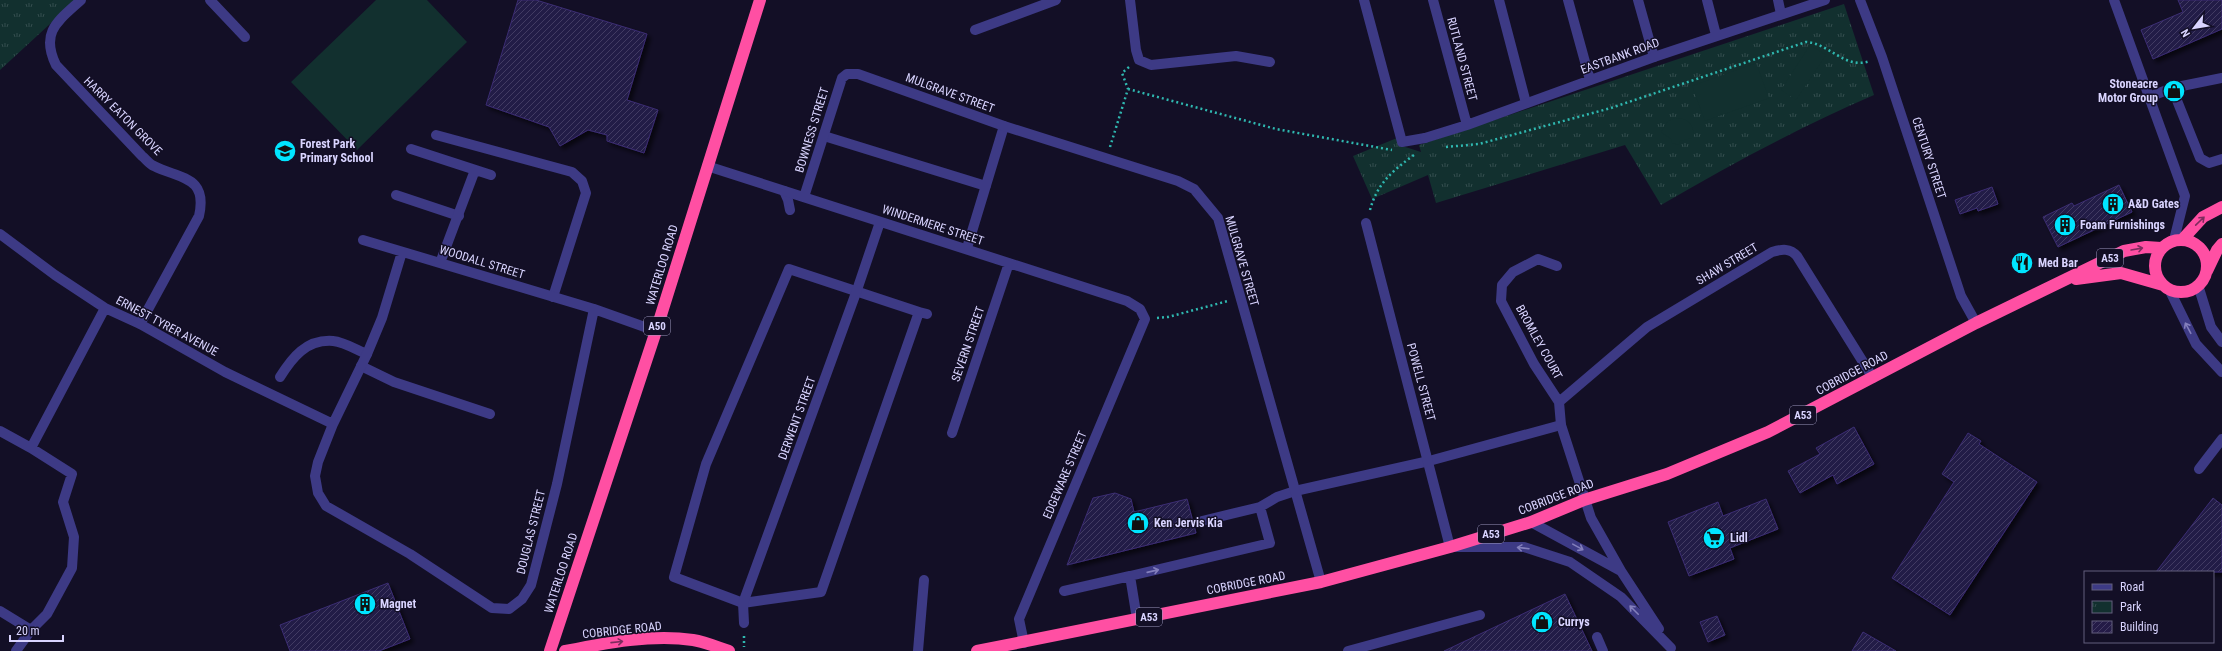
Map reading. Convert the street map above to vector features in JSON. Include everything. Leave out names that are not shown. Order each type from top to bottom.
[{"type":"highway","name":"WATERLOO ROAD","points":[[550,651],[656,331],[760,0]]},
{"type":"highway","points":[[2178,240],[2188,240],[2201,249],[2206,260],[2207,270],[2201,282],[2185,292],[2166,287],[2156,274],[2154,266],[2156,256],[2161,248],[2178,240],[2202,218],[2222,206]]},
{"type":"highway","points":[[2201,282],[2217,250],[2222,244]]},
{"type":"highway","name":"COBRIDGE ROAD","points":[[977,651],[1024,643],[1321,582],[1450,547],[1531,522],[1584,500],[1667,474],[1768,432],[1976,323],[2124,251],[2146,247],[2161,248]]},
{"type":"highway","name":"COBRIDGE ROAD","points":[[2063,282],[2121,273],[2166,287]]},
{"type":"highway","name":"COBRIDGE ROAD","points":[[565,651],[605,644],[649,639],[694,640],[729,651]]},
{"type":"street","name":"HARRY EATON GROVE","points":[[81,0],[54,25],[50,35],[51,56],[56,65],[153,166],[190,179],[198,191],[201,205],[198,216],[140,324]]},
{"type":"street","points":[[210,0],[245,37]]},
{"type":"street","points":[[975,30],[1056,0]]},
{"type":"street","points":[[1130,0],[1138,60],[1151,65],[1236,56],[1270,62]]},
{"type":"street","name":"EASTBANK ROAD","points":[[1364,0],[1402,142],[1425,138],[1467,125],[1716,35],[1825,0]]},
{"type":"street","name":"RUTLAND STREET","points":[[1433,0],[1467,125]]},
{"type":"street","points":[[1499,0],[1526,103]]},
{"type":"street","points":[[1568,0],[1590,80]]},
{"type":"street","points":[[1638,0],[1654,57]]},
{"type":"street","points":[[1707,0],[1716,35]]},
{"type":"street","points":[[1778,0],[1781,14]]},
{"type":"street","points":[[2114,0],[2185,196],[2178,240]]},
{"type":"street","name":"CENTURY STREET","points":[[1860,2],[1882,57],[1961,296],[1976,323]]},
{"type":"street","name":"MULGRAVE STREET","points":[[848,74],[858,74],[1004,126],[1178,181],[1194,190],[1207,202],[1218,218],[1321,582]]},
{"type":"street","name":"BOWNESS STREET","points":[[804,197],[842,78],[848,74]]},
{"type":"street","points":[[2149,97],[2172,88],[2222,78]]},
{"type":"street","points":[[2172,88],[2200,158],[2209,163],[2222,159]]},
{"type":"street","points":[[967,248],[1004,126]]},
{"type":"street","points":[[436,135],[572,172],[582,181],[586,193],[553,297]]},
{"type":"street","points":[[824,136],[986,186]]},
{"type":"street","points":[[411,149],[491,175]]},
{"type":"street","name":"WINDERMERE STREET","points":[[707,166],[880,222],[967,248],[1128,301],[1140,309],[1145,319]]},
{"type":"street","points":[[440,263],[459,216],[475,170]]},
{"type":"street","points":[[784,191],[790,210]]},
{"type":"street","points":[[396,195],[459,216]]},
{"type":"street","name":"DERWENT STREET","points":[[744,623],[743,603],[857,290],[880,222]]},
{"type":"street","name":"POWELL STREET","points":[[1366,223],[1429,461],[1450,547]]},
{"type":"street","name":"ERNEST TYRER AVENUE","points":[[0,234],[55,275],[105,308],[140,324],[225,372],[333,424]]},
{"type":"street","name":"WOODALL STREET","points":[[363,240],[594,309]]},
{"type":"street","name":"SHAW STREET","points":[[1559,402],[1647,327],[1772,252],[1781,250],[1793,252],[1797,256],[1873,378]]},
{"type":"street","points":[[333,424],[368,354],[382,318],[402,252]]},
{"type":"street","name":"BROMLEY COURT","points":[[1557,266],[1538,259],[1513,272],[1502,285],[1501,301],[1534,364],[1559,402]]},
{"type":"street","name":"SEVERN STREET","points":[[952,433],[1009,263]]},
{"type":"street","points":[[789,269],[857,290],[923,313],[821,592],[743,603],[674,577],[706,464],[789,269]]},
{"type":"street","points":[[2201,282],[2211,327],[2222,342]]},
{"type":"street","points":[[2166,287],[2196,344],[2222,372]]},
{"type":"street","points":[[31,448],[105,308]]},
{"type":"street","points":[[594,309],[656,331]]},
{"type":"street","name":"DOUGLAS STREET","points":[[333,424],[318,462],[315,476],[318,493],[326,506],[410,554],[492,608],[509,609],[522,599],[531,585],[557,484],[594,309]]},
{"type":"street","name":"EDGEWARE STREET","points":[[1024,643],[1019,618],[1145,319]]},
{"type":"street","points":[[280,377],[292,357],[317,343],[333,341],[368,354]]},
{"type":"street","points":[[361,366],[394,382],[490,414]]},
{"type":"street","points":[[1559,402],[1561,425],[1590,518],[1621,571],[1672,649]]},
{"type":"street","points":[[1202,521],[1260,507],[1277,497],[1296,491],[1429,461],[1561,425]]},
{"type":"street","points":[[0,432],[31,448],[72,474],[63,502],[74,537],[72,568],[47,614],[31,630],[16,651]]},
{"type":"street","points":[[2199,469],[2222,439]]},
{"type":"street","points":[[1064,590],[1270,543],[1260,507]]},
{"type":"street","points":[[1531,522],[1621,571]]},
{"type":"street","points":[[1450,547],[1524,547],[1570,562],[1621,597],[1672,649]]},
{"type":"street","points":[[1130,576],[1137,619]]},
{"type":"street","points":[[918,651],[924,580]]},
{"type":"street","points":[[0,611],[31,630]]},
{"type":"street","points":[[1348,651],[1480,614]]},
{"type":"street","points":[[1597,636],[1604,651]]},
{"type":"path","points":[[1107,158],[1128,89],[1122,73],[1138,60]]},
{"type":"path","points":[[1366,223],[1374,194],[1385,178],[1417,152]]},
{"type":"path","points":[[1145,319],[1168,317],[1240,298]]},
{"type":"green space","points":[[0,0],[76,0],[0,70]]},
{"type":"green space","points":[[376,0],[427,0],[467,42],[357,150],[291,82]]},
{"type":"green space","points":[[1844,4],[1874,95],[1819,120],[1766,147],[1661,205],[1625,145],[1436,203],[1428,175],[1372,199],[1353,156],[1397,138],[1399,145],[1421,152],[1419,145]]},
{"type":"green space","points":[[1810,45],[1826,55],[1796,100],[1781,90]]},
{"type":"green space","points":[[1756,63],[1769,98],[1705,121],[1692,86]]},
{"type":"green space","points":[[1675,118],[1686,120],[1692,126],[1694,134],[1692,138],[1680,141],[1679,145],[1672,143],[1671,139],[1661,132],[1668,121]]},
{"type":"building","points":[[518,0],[536,0],[647,34],[627,100],[658,110],[644,153],[607,141],[607,135],[588,130],[560,146],[549,127],[486,105]]},
{"type":"building","points":[[2178,0],[2222,0],[2222,29],[2153,59],[2141,30],[2183,12]]},
{"type":"building","points":[[2119,185],[2132,212],[2058,247],[2043,217],[2072,203],[2074,206]]},
{"type":"building","points":[[1992,187],[1998,204],[1978,211],[1977,208],[1960,214],[1955,200]]},
{"type":"building","points":[[1854,427],[1874,464],[1837,484],[1833,475],[1800,493],[1788,471],[1820,454],[1816,448]]},
{"type":"building","points":[[1968,433],[1981,441],[1979,444],[2037,482],[1950,615],[1892,578],[1954,482],[1942,474]]},
{"type":"building","name":"Ken Jervis Kia","points":[[1115,493],[1131,499],[1134,512],[1187,499],[1196,533],[1067,565],[1093,498]]},
{"type":"building","points":[[2213,498],[2222,505],[2222,572],[2157,571]]},
{"type":"building","name":"Lidl","points":[[1766,499],[1778,529],[1730,548],[1734,559],[1689,576],[1668,522],[1718,502],[1723,516]]},
{"type":"building","name":"Magnet","points":[[388,583],[410,639],[379,651],[290,651],[280,625]]},
{"type":"building","name":"Currys","points":[[1565,594],[1592,651],[1444,651]]},
{"type":"building","points":[[1717,616],[1725,635],[1708,642],[1700,622]]},
{"type":"building","points":[[1863,632],[1896,651],[1852,651]]},
{"type":"place","name":"Stoneacre Motor Group","points":[[2174,91]]},
{"type":"place","name":"Forest Park Primary School","points":[[285,151]]},
{"type":"place","name":"A&D Gates","points":[[2113,204]]},
{"type":"place","name":"Foam Furnishings","points":[[2065,225]]},
{"type":"place","name":"Med Bar","points":[[2022,263]]},
{"type":"place","name":"Ken Jervis Kia","points":[[1138,523]]},
{"type":"place","name":"Lidl","points":[[1714,538]]},
{"type":"place","name":"Magnet","points":[[365,604]]},
{"type":"place","name":"Currys","points":[[1542,622]]}]
